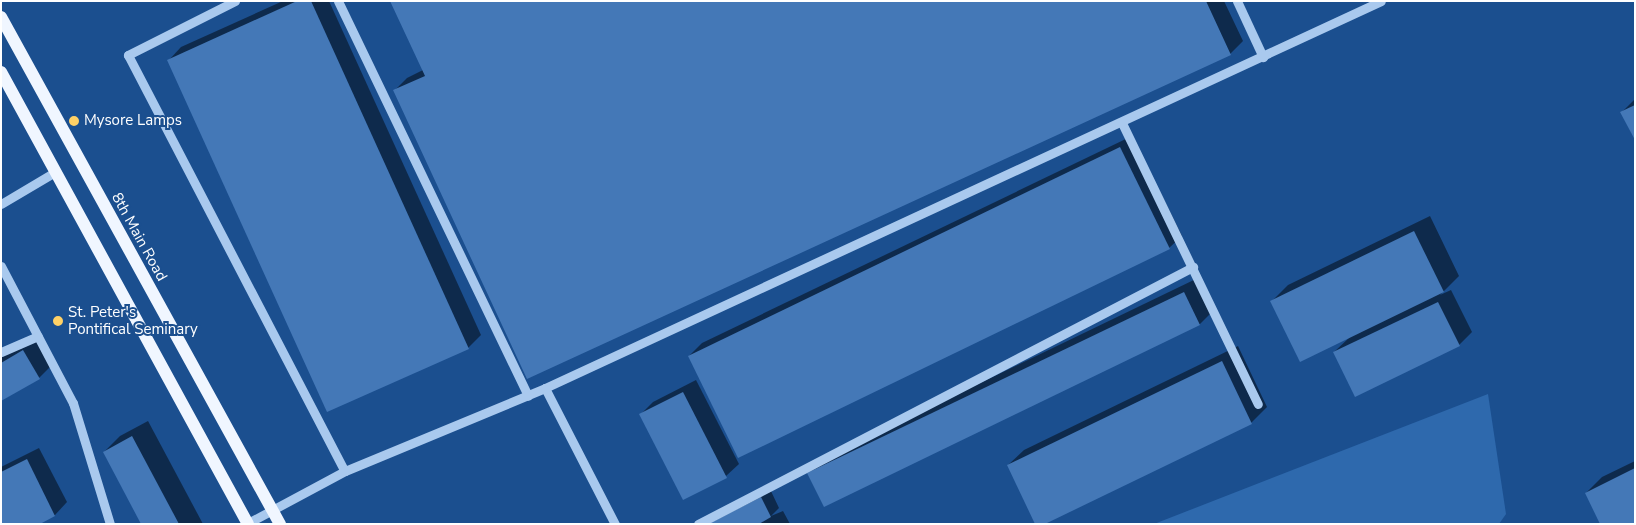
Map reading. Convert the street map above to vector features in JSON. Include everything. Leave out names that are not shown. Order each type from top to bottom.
[{"type":"main road","name":"8th Main Road","points":[[1,17],[280,524]]},
{"type":"main road","points":[[1,72],[248,523]]},
{"type":"lane","points":[[235,1],[128,55],[346,471]]},
{"type":"lane","points":[[338,1],[528,396]]},
{"type":"lane","points":[[1238,1],[1263,57]]},
{"type":"lane","points":[[248,523],[346,471],[528,396],[1122,123],[1381,1]]},
{"type":"lane","points":[[1122,123],[1258,404]]},
{"type":"lane","points":[[1,204],[55,172]]},
{"type":"lane","points":[[1,266],[73,403],[110,524]]},
{"type":"lane","points":[[698,524],[1193,267]]},
{"type":"lane","points":[[1,352],[38,336]]},
{"type":"lane","points":[[545,388],[615,524]]},
{"type":"shaded area","points":[[1488,394],[1506,514],[1499,524],[1154,524]]},
{"type":"building","points":[[297,1],[311,1],[469,349],[327,412],[167,60]]},
{"type":"building","points":[[390,1],[1206,1],[1231,55],[527,379],[393,90],[425,76]]},
{"type":"building","points":[[1635,105],[1635,140],[1620,112]]},
{"type":"building","points":[[1120,147],[1170,249],[738,458],[688,356]]},
{"type":"building","points":[[1414,231],[1444,292],[1300,362],[1270,301]]},
{"type":"building","points":[[1184,292],[1200,325],[824,507],[807,473]]},
{"type":"building","points":[[1438,302],[1460,346],[1355,397],[1333,352]]},
{"type":"building","points":[[23,350],[40,379],[1,401],[1,363]]},
{"type":"building","points":[[1222,361],[1252,424],[1045,524],[1035,524],[1007,465]]},
{"type":"building","points":[[683,392],[727,478],[683,500],[639,414]]},
{"type":"building","points":[[132,436],[179,524],[141,524],[103,452]]},
{"type":"building","points":[[27,459],[55,516],[40,524],[1,524],[1,472]]},
{"type":"building","points":[[1635,468],[1635,524],[1600,524],[1585,493]]},
{"type":"building","points":[[761,497],[771,517],[759,524],[708,524]]},
{"type":"place","name":"Mysore Lamps","points":[[74,121]]},
{"type":"place","name":"St. Peter's Pontifical Seminary","points":[[58,321]]}]
